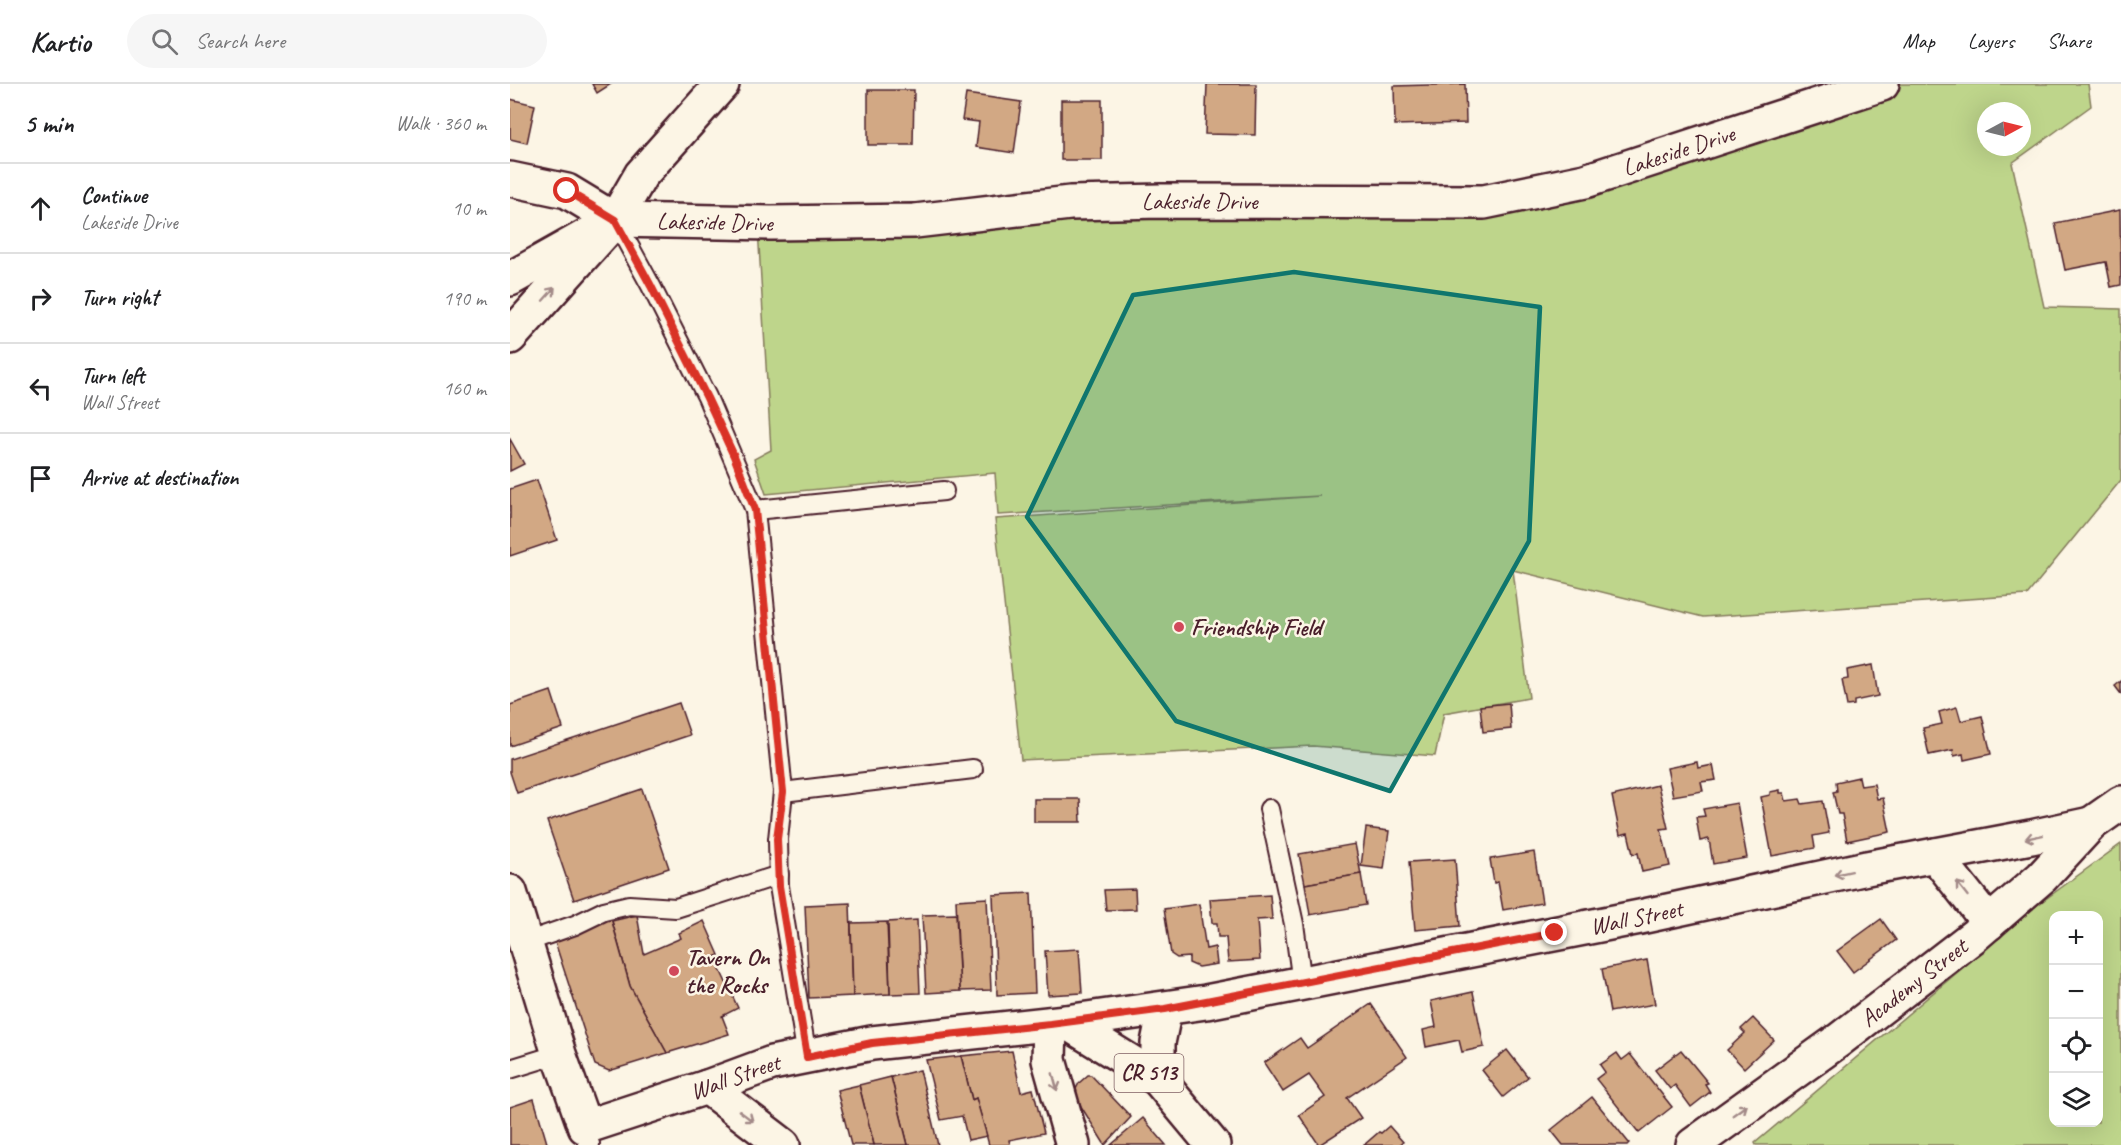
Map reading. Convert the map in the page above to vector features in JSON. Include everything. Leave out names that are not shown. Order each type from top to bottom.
[{"type":"street","points":[[510,337],[615,220],[641,175],[722,84]]},
{"type":"street","name":"Lakeside Drive","points":[[615,220],[915,221],[1070,203],[1161,201],[1484,202],[1585,182],[1882,84]]},
{"type":"street","points":[[510,179],[567,191],[615,220]]},
{"type":"street","points":[[510,279],[615,220]]},
{"type":"street","name":"Academy Street","points":[[1693,1145],[1839,1040],[1989,923],[2042,877],[2091,824],[2121,803]]},
{"type":"street","name":"Wall Street","points":[[588,1140],[707,1087],[772,1064],[872,1043],[1165,1009],[1640,917],[1867,868],[2091,824]]},
{"type":"street","points":[[1935,855],[1989,923]]},
{"type":"street","points":[[511,898],[588,1140]]},
{"type":"street","points":[[1158,1079],[1158,1043],[1165,1009]]},
{"type":"street","points":[[1058,1023],[1049,1060],[1073,1145]]},
{"type":"street","name":"CR 513","points":[[1058,1023],[1158,1079],[1213,1145]]},
{"type":"street","points":[[707,1087],[783,1145]]},
{"type":"lane","points":[[615,220],[707,398],[734,456],[755,510],[783,792],[777,839],[779,875],[807,1057]]},
{"type":"lane","points":[[755,510],[944,491]]},
{"type":"lane","points":[[783,792],[973,770]]},
{"type":"lane","points":[[1269,809],[1293,924],[1302,983]]},
{"type":"lane","points":[[526,942],[575,925],[604,911],[629,905],[676,908],[779,875]]},
{"type":"lane","points":[[510,1069],[559,1054]]},
{"type":"highlighted area","points":[[1294,272],[1540,307],[1529,541],[1390,791],[1176,721],[1027,517],[1133,295]]},
{"type":"green space","points":[[1877,84],[2088,84],[2091,106],[2031,149],[2031,102],[1977,102],[1977,156],[2022,156],[2012,163],[2044,307],[2121,309],[2121,480],[2027,595],[1703,617],[1513,570],[1529,698],[1444,713],[1435,756],[1313,746],[1021,760],[995,519],[1320,496],[998,515],[995,473],[766,494],[754,459],[771,450],[758,228],[1407,211]]},
{"type":"green space","points":[[2121,844],[2121,1145],[1756,1145],[1755,1143],[2036,906]]},
{"type":"building","points":[[592,84],[611,84],[597,93]]},
{"type":"building","points":[[1207,84],[1256,84],[1255,135],[1205,134]]},
{"type":"building","points":[[1465,84],[1466,123],[1395,125],[1394,86]]},
{"type":"building","points":[[868,90],[914,90],[913,145],[868,145]]},
{"type":"building","points":[[966,94],[1021,102],[1014,153],[976,147],[979,122],[962,120]]},
{"type":"building","points":[[510,99],[535,105],[527,143],[510,139]]},
{"type":"building","points":[[1061,100],[1102,100],[1102,160],[1061,160]]},
{"type":"building","points":[[2120,210],[2121,285],[2111,287],[2106,262],[2065,270],[2055,223]]},
{"type":"building","points":[[510,439],[524,464],[510,471]]},
{"type":"building","points":[[537,480],[557,540],[510,556],[510,489]]},
{"type":"building","points":[[1873,665],[1878,696],[1854,701],[1854,705],[1847,706],[1842,680],[1848,679],[1847,670]]},
{"type":"building","points":[[2121,681],[2121,694],[2115,686]]},
{"type":"building","points":[[551,691],[563,728],[510,746],[510,705]]},
{"type":"building","points":[[679,703],[690,735],[517,793],[510,772],[510,759]]},
{"type":"building","points":[[1509,703],[1511,729],[1483,732],[1480,706]]},
{"type":"building","points":[[1957,707],[1961,721],[1982,716],[1991,754],[1964,760],[1963,754],[1954,756],[1953,750],[1929,755],[1923,728],[1942,724],[1939,712]]},
{"type":"building","points":[[1697,762],[1698,768],[1713,765],[1716,780],[1701,782],[1703,791],[1673,796],[1667,768]]},
{"type":"building","points":[[1859,777],[1861,786],[1874,784],[1877,799],[1883,798],[1890,832],[1847,841],[1842,814],[1838,814],[1833,792],[1837,791],[1836,782]]},
{"type":"building","points":[[1658,785],[1668,828],[1661,829],[1670,866],[1642,872],[1638,853],[1633,854],[1628,833],[1620,835],[1612,796]]},
{"type":"building","points":[[642,789],[669,868],[574,900],[547,821]]},
{"type":"building","points":[[1780,790],[1780,793],[1784,793],[1786,801],[1800,799],[1802,804],[1823,801],[1829,833],[1813,836],[1815,848],[1772,856],[1761,797]]},
{"type":"building","points":[[1034,799],[1080,799],[1081,822],[1034,822]]},
{"type":"building","points":[[1737,803],[1747,858],[1713,864],[1709,839],[1700,841],[1696,817],[1705,816],[1703,809]]},
{"type":"building","points":[[1366,828],[1389,831],[1384,869],[1361,866]]},
{"type":"building","points":[[1355,844],[1361,874],[1305,884],[1299,854]]},
{"type":"building","points":[[1534,852],[1542,903],[1503,910],[1498,882],[1494,883],[1490,859]]},
{"type":"building","points":[[1455,859],[1460,926],[1415,930],[1409,862]]},
{"type":"building","points":[[1361,874],[1366,905],[1310,915],[1305,884]]},
{"type":"building","points":[[1135,889],[1136,909],[1106,910],[1104,890]]},
{"type":"building","points":[[1031,893],[1035,993],[997,995],[993,895]]},
{"type":"building","points":[[1270,895],[1272,919],[1257,920],[1260,960],[1228,962],[1226,937],[1218,937],[1217,923],[1212,923],[1210,899]]},
{"type":"building","points":[[987,898],[991,990],[960,991],[956,900]]},
{"type":"building","points":[[850,903],[853,996],[809,998],[805,905]]},
{"type":"building","points":[[1199,904],[1206,949],[1215,947],[1217,964],[1198,967],[1189,963],[1189,957],[1177,958],[1171,954],[1164,909]]},
{"type":"building","points":[[956,914],[960,991],[926,993],[922,915]]},
{"type":"building","name":"Tavern On the Rocks","points":[[637,915],[644,954],[681,938],[679,933],[704,921],[719,955],[714,957],[738,1008],[722,1016],[729,1034],[667,1053],[630,986],[612,921]]},
{"type":"building","points":[[611,918],[630,986],[667,1053],[609,1071],[595,1065],[553,936]]},
{"type":"building","points":[[1881,919],[1896,940],[1853,972],[1837,951]]},
{"type":"building","points":[[917,920],[920,993],[890,994],[888,922]]},
{"type":"building","points":[[887,922],[890,994],[853,996],[851,923]]},
{"type":"building","points":[[1079,949],[1082,993],[1048,995],[1045,951]]},
{"type":"building","points":[[1647,960],[1655,1004],[1610,1012],[1602,969]]},
{"type":"building","points":[[1473,992],[1484,1047],[1462,1052],[1459,1040],[1426,1047],[1423,1030],[1436,1027],[1431,1001]]},
{"type":"building","points":[[1371,1004],[1407,1057],[1347,1098],[1361,1118],[1319,1145],[1299,1115],[1325,1097],[1309,1075],[1283,1092],[1264,1063],[1300,1038],[1307,1048]]},
{"type":"building","points":[[1753,1018],[1774,1040],[1744,1068],[1727,1050],[1745,1033],[1741,1029]]},
{"type":"building","points":[[1507,1050],[1528,1077],[1503,1097],[1482,1070]]},
{"type":"building","points":[[1681,1050],[1708,1083],[1705,1084],[1710,1092],[1691,1107],[1675,1085],[1670,1089],[1655,1070]]},
{"type":"building","points":[[1012,1051],[1021,1092],[1033,1089],[1044,1133],[1009,1140],[1010,1145],[989,1145],[976,1098],[972,1100],[961,1056]]},
{"type":"building","points":[[1617,1053],[1622,1060],[1630,1054],[1672,1107],[1639,1133],[1596,1079],[1605,1072],[1600,1065]]},
{"type":"building","points":[[961,1056],[972,1100],[976,1098],[987,1136],[968,1140],[962,1116],[941,1120],[926,1060]]},
{"type":"building","points":[[920,1070],[938,1145],[908,1145],[891,1077]]},
{"type":"building","points":[[1088,1075],[1091,1075],[1131,1117],[1105,1145],[1077,1100],[1076,1089]]},
{"type":"building","points":[[891,1077],[908,1145],[874,1145],[859,1085]]},
{"type":"building","points":[[859,1085],[874,1145],[851,1145],[837,1090]]},
{"type":"building","points":[[1592,1097],[1629,1143],[1627,1145],[1563,1145],[1551,1130]]},
{"type":"building","points":[[534,1099],[547,1143],[510,1145],[510,1107]]},
{"type":"building","points":[[1143,1118],[1166,1145],[1111,1145]]},
{"type":"building","points":[[1389,1126],[1403,1142],[1399,1145],[1364,1145],[1379,1132],[1381,1133]]},
{"type":"place","name":"Friendship Field","points":[[1179,627]]},
{"type":"place","name":"Tavern On the Rocks","points":[[674,971]]},
{"type":"route","points":[[567,191],[615,220],[707,398],[734,456],[755,510],[783,792],[777,839],[779,886],[807,1057],[872,1043],[1165,1009],[1555,933]]}]
